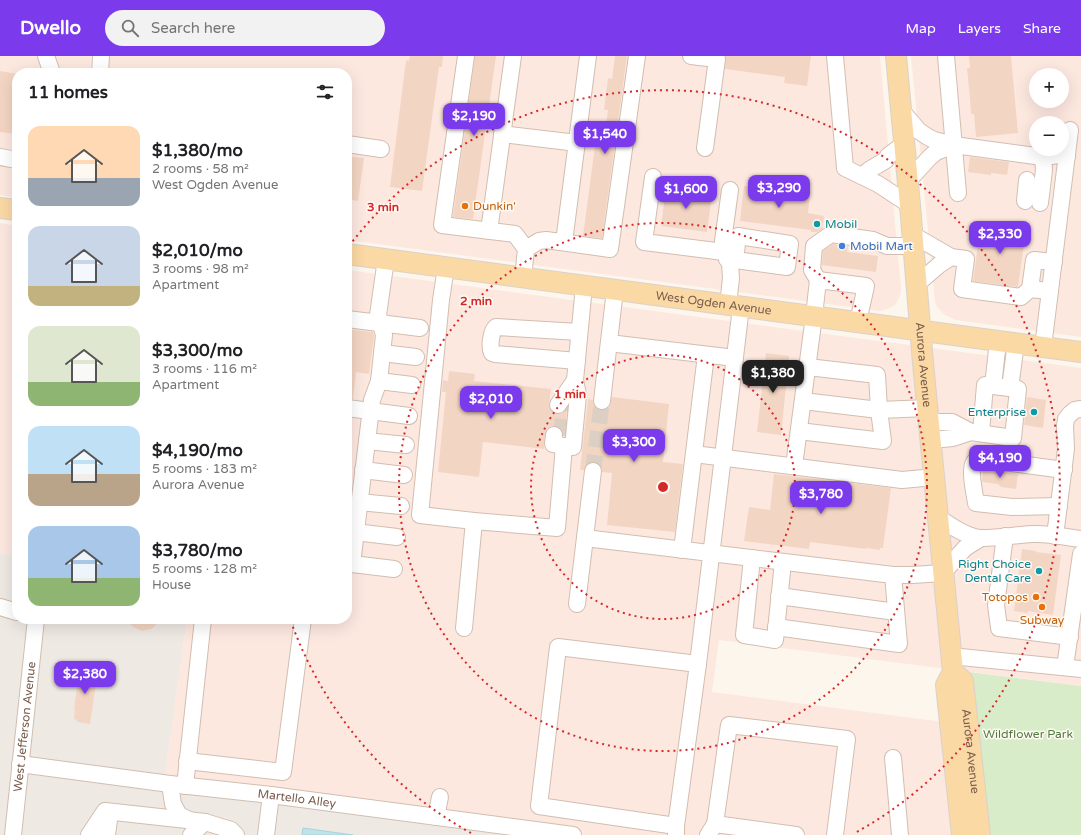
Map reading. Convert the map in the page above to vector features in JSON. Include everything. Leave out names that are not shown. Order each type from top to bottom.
[{"type":"main road","name":"Aurora Avenue","points":[[896,56],[952,664],[946,685],[962,835]]},
{"type":"main road","points":[[0,208],[12,209]]},
{"type":"main road","name":"West Ogden Avenue","points":[[352,255],[1081,352]]},
{"type":"main road","name":"Aurora Avenue","points":[[952,664],[963,681],[980,835]]},
{"type":"street","points":[[100,68],[101,56]]},
{"type":"street","points":[[466,56],[442,225],[515,234],[526,249],[523,278]]},
{"type":"street","points":[[489,231],[514,56]]},
{"type":"street","points":[[564,242],[588,56]]},
{"type":"street","points":[[526,249],[539,241],[546,240],[610,249],[637,56]]},
{"type":"street","points":[[691,56],[716,59],[705,148]]},
{"type":"street","points":[[835,56],[845,168],[878,184],[910,205]]},
{"type":"street","points":[[946,56],[958,192]]},
{"type":"street","points":[[41,57],[49,68]]},
{"type":"street","points":[[901,110],[920,131],[928,137],[954,145],[1043,157],[1058,156]]},
{"type":"street","points":[[1069,139],[1070,130]]},
{"type":"street","points":[[502,134],[577,143]]},
{"type":"street","points":[[862,176],[886,160],[888,156],[904,144]]},
{"type":"street","points":[[352,145],[381,149]]},
{"type":"street","points":[[908,181],[936,152],[954,145]]},
{"type":"street","points":[[1043,347],[1058,217],[1067,156]]},
{"type":"street","points":[[0,157],[12,159]]},
{"type":"street","points":[[1027,180],[1032,202],[1044,170],[1043,157]]},
{"type":"street","points":[[653,178],[644,242],[729,257],[787,267],[790,244],[738,236],[729,257]]},
{"type":"street","points":[[698,664],[558,647],[539,806],[676,830],[698,664],[724,457],[735,358],[734,306],[730,264],[723,241],[730,190]]},
{"type":"street","points":[[794,466],[808,367],[818,280],[812,270],[814,246],[831,234],[873,240],[887,246],[913,241],[951,257],[966,259],[962,289],[1021,297],[1030,289],[1034,260],[1054,262]]},
{"type":"street","points":[[917,284],[951,257]]},
{"type":"street","points":[[352,550],[356,532],[370,411],[372,400],[379,381],[384,335],[378,315],[386,259]]},
{"type":"street","points":[[446,267],[441,300],[420,515],[557,528],[560,440],[573,447],[578,395],[566,396],[577,362],[584,286]]},
{"type":"street","points":[[818,280],[866,286],[858,322]]},
{"type":"street","points":[[1030,289],[1050,291]]},
{"type":"street","points":[[602,401],[615,290]]},
{"type":"street","points":[[352,320],[420,328]]},
{"type":"street","points":[[577,362],[495,354],[490,350],[492,330],[496,327],[579,332]]},
{"type":"street","points":[[993,386],[1007,342]]},
{"type":"street","points":[[1007,342],[1010,388]]},
{"type":"street","points":[[609,343],[735,358]]},
{"type":"street","points":[[382,354],[416,357]]},
{"type":"street","points":[[682,550],[706,355]]},
{"type":"street","points":[[799,431],[883,441],[877,375],[808,367]]},
{"type":"street","points":[[379,381],[412,385]]},
{"type":"street","points":[[803,401],[879,410],[930,423],[953,438],[976,432],[1013,438],[1018,389],[986,385],[976,432]]},
{"type":"street","points":[[352,409],[409,416]]},
{"type":"street","points":[[1055,536],[1066,449],[1066,419],[1075,410],[1081,409]]},
{"type":"street","points":[[367,441],[406,445]]},
{"type":"street","points":[[694,454],[902,480],[934,477]]},
{"type":"street","points":[[1059,506],[1012,507],[976,503],[972,465],[975,461],[981,459],[1064,470]]},
{"type":"street","points":[[363,470],[404,475]]},
{"type":"street","points":[[577,604],[593,471]]},
{"type":"street","points":[[359,502],[401,506]]},
{"type":"street","points":[[938,517],[947,524],[964,533],[981,538],[1033,534],[1081,539]]},
{"type":"street","points":[[464,628],[474,521]]},
{"type":"street","points":[[356,532],[397,537]]},
{"type":"street","points":[[1005,536],[996,605],[1000,628],[1070,637]]},
{"type":"street","points":[[585,538],[893,575],[943,573],[965,548],[981,538]]},
{"type":"street","points":[[952,664],[1073,668],[1070,637],[1081,554]]},
{"type":"street","points":[[752,558],[744,635],[774,640],[783,562]]},
{"type":"street","points":[[352,563],[394,569]]},
{"type":"street","points":[[776,627],[899,644],[893,575]]},
{"type":"street","points":[[779,596],[896,612]]},
{"type":"street","points":[[0,607],[12,611]]},
{"type":"street","points":[[0,618],[12,618]]},
{"type":"street","name":"West Jefferson Avenue","points":[[13,835],[35,624]]},
{"type":"street","points":[[196,826],[179,815],[173,804],[177,785],[187,761],[202,624]]},
{"type":"street","points":[[187,761],[283,772],[302,624]]},
{"type":"street","points":[[796,835],[712,830],[729,725],[847,740],[835,835]]},
{"type":"street","points":[[892,758],[900,835]]},
{"type":"street","name":"Martello Alley","points":[[20,764],[177,785],[271,795],[573,835]]},
{"type":"street","points":[[141,816],[156,810],[177,785]]},
{"type":"street","points":[[266,835],[271,795]]},
{"type":"street","points":[[436,817],[440,797]]},
{"type":"street","points":[[89,835],[104,811],[196,826],[231,830],[236,835]]},
{"type":"street","points":[[107,835],[110,812]]},
{"type":"shaded area","points":[[0,56],[91,56],[90,68],[12,68],[12,197],[0,195]]},
{"type":"shaded area","points":[[109,56],[880,56],[901,289],[900,296],[895,305],[880,311],[352,241],[352,68],[108,68]]},
{"type":"shaded area","points":[[911,56],[1081,56],[1081,337],[956,320],[945,315],[937,307],[935,302]]},
{"type":"shaded area","points":[[0,223],[12,225],[12,555],[0,554]]},
{"type":"shaded area","points":[[352,271],[1081,368],[1081,686],[719,640],[712,692],[944,722],[956,835],[551,835],[163,789],[186,624],[352,624]]},
{"type":"shaded area","points":[[0,554],[12,555],[12,624],[186,624],[163,789],[551,835],[0,835]]},
{"type":"green space","name":"Wildflower Park","points":[[969,672],[1081,686],[1081,835],[985,835]]},
{"type":"water","points":[[303,828],[353,835],[302,835]]},
{"type":"building","points":[[410,56],[443,56],[442,67],[439,67],[422,191],[390,187],[406,60],[409,61]]},
{"type":"building","points":[[475,56],[496,56],[473,219],[453,217]]},
{"type":"building","points":[[615,56],[627,56],[602,238],[583,236],[595,146],[603,147],[608,110],[604,110],[608,78],[612,79]]},
{"type":"building","points":[[726,56],[811,56],[807,86],[784,83],[785,77],[725,69]]},
{"type":"building","points":[[969,56],[1011,56],[1018,133],[976,137],[974,114],[971,114],[967,68],[970,68]]},
{"type":"building","points":[[0,71],[12,73],[12,133],[0,132]]},
{"type":"building","points":[[352,157],[364,158],[358,201],[352,200]]},
{"type":"building","points":[[970,157],[1009,162],[1007,175],[991,173],[991,175],[968,172]]},
{"type":"building","points":[[744,186],[810,194],[808,213],[824,216],[822,229],[817,232],[811,232],[811,230],[740,221]]},
{"type":"building","points":[[666,188],[712,195],[707,232],[661,226]]},
{"type":"building","points":[[984,223],[1024,228],[1022,243],[1024,244],[1018,287],[973,281],[979,238],[982,238]]},
{"type":"building","name":"Mobil","points":[[833,244],[848,246],[847,252],[878,256],[876,272],[822,265],[823,251]]},
{"type":"building","points":[[352,330],[373,332],[374,336],[369,374],[356,372],[353,399]]},
{"type":"building","points":[[766,353],[789,356],[781,435],[757,432]]},
{"type":"building","points":[[449,371],[475,374],[474,381],[551,389],[549,405],[553,413],[562,413],[567,408],[565,436],[563,436],[559,427],[550,426],[546,430],[544,449],[483,442],[479,477],[438,472],[446,392],[442,392],[443,380],[448,381]]},
{"type":"building","points":[[612,397],[669,404],[663,462],[683,464],[675,532],[607,525],[612,473],[602,472],[602,468],[599,464],[594,462],[589,462],[584,470],[580,470],[588,399],[593,400],[593,404],[596,408],[605,410],[609,407]]},
{"type":"building","name":"Enterprise","points":[[1027,397],[1046,400],[1043,428],[1024,425]]},
{"type":"building","points":[[983,469],[1018,474],[1016,489],[1001,487],[998,484],[982,482]]},
{"type":"building","points":[[774,474],[891,488],[883,548],[880,548],[880,550],[866,549],[810,542],[809,549],[744,541],[749,507],[770,510]]},
{"type":"building","points":[[1022,549],[1061,555],[1053,615],[1028,611],[1028,613],[1014,611]]},
{"type":"building","points":[[130,624],[156,624],[151,629],[142,631],[133,627]]},
{"type":"building","points":[[85,668],[98,670],[90,724],[77,722],[77,720],[74,719],[77,678],[79,679],[80,669]]},
{"type":"tunnel","points":[[593,471],[602,401]]},
{"type":"tunnel","points":[[561,435],[564,405]]},
{"type":"place","name":"Dunkin'","points":[[465,206]]},
{"type":"place","name":"Mobil","points":[[817,224]]},
{"type":"place","name":"Mobil Mart","points":[[842,246]]},
{"type":"place","name":"Enterprise","points":[[1034,412]]},
{"type":"place","name":"Right Choice Dental Care","points":[[1039,571]]},
{"type":"place","name":"Totopos","points":[[1036,597]]},
{"type":"place","name":"Subway","points":[[1042,607]]}]
